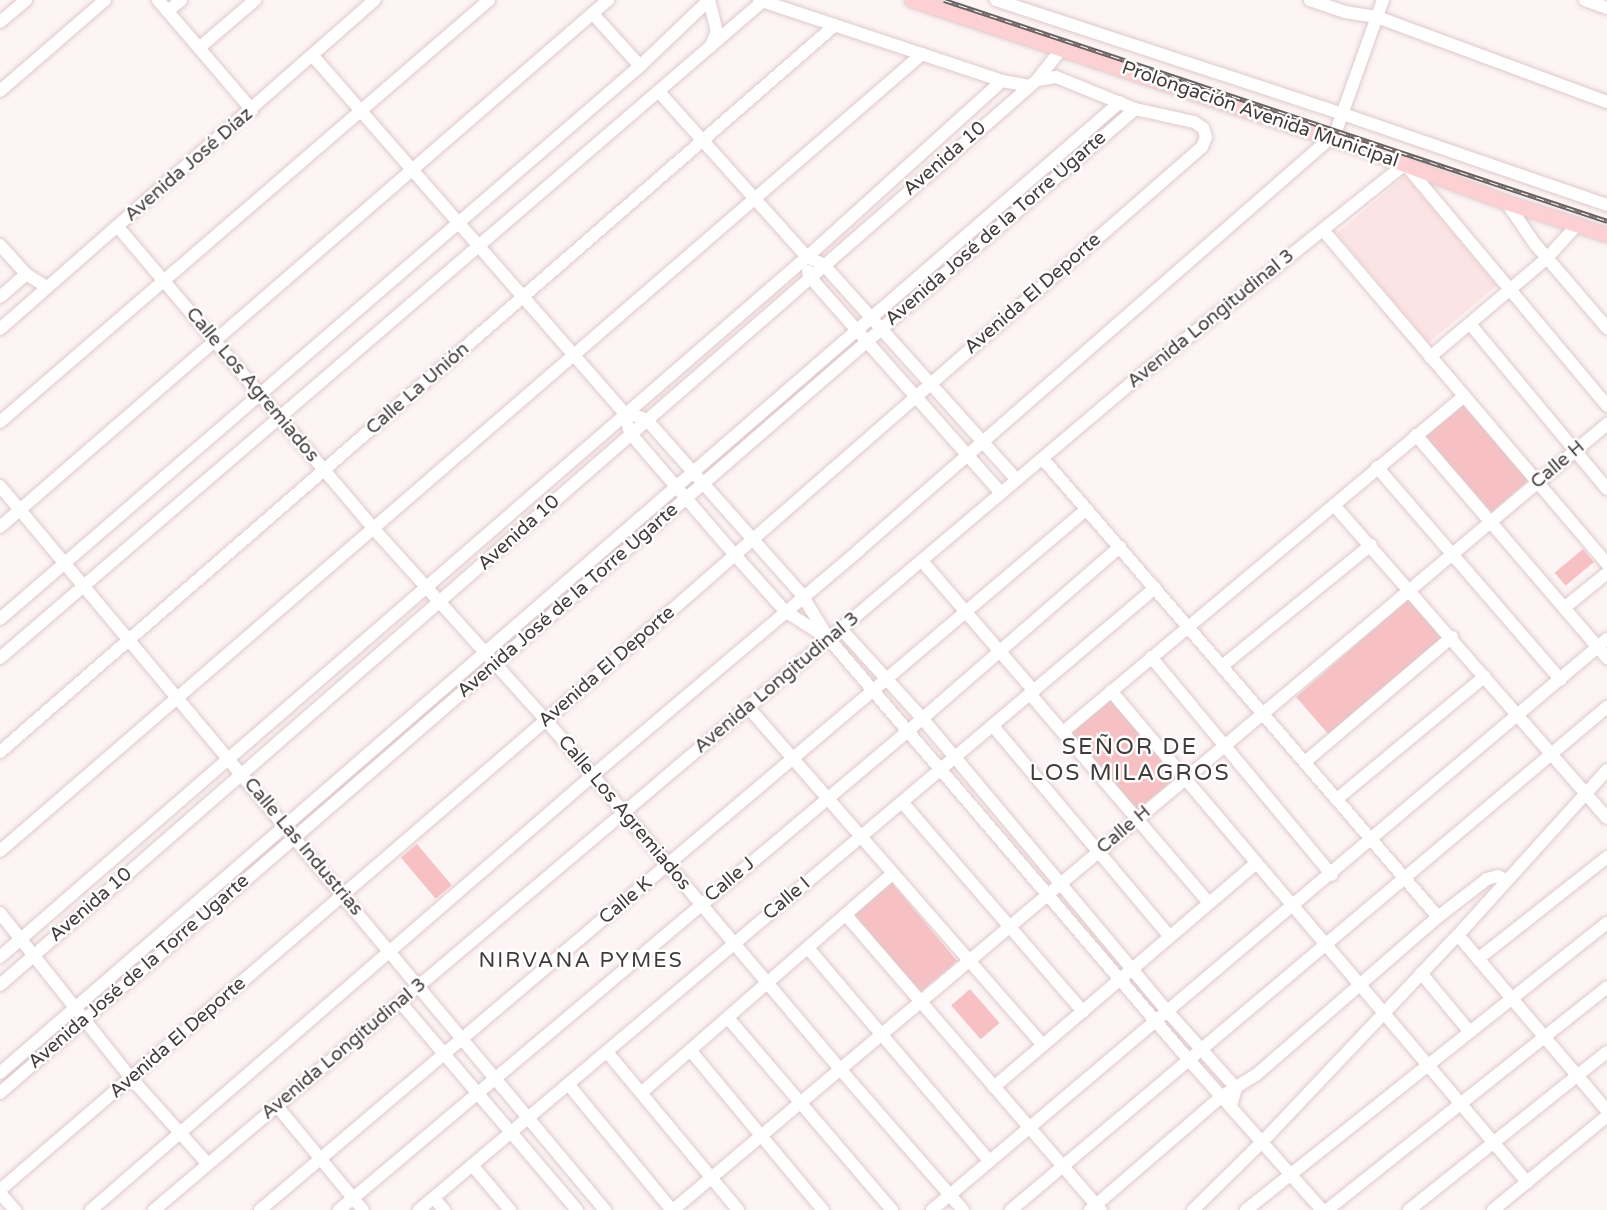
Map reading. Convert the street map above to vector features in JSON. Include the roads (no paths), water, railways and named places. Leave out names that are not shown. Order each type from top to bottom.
[{"type":"main road","name":"Prolongación Avenida Municipal","points":[[912,0],[1329,138],[1507,203],[1606,235]]},
{"type":"street","points":[[0,22],[26,0]]},
{"type":"street","points":[[0,91],[105,0]]},
{"type":"street","points":[[158,0],[252,110]]},
{"type":"street","points":[[167,12],[181,0]]},
{"type":"street","points":[[199,48],[255,0]]},
{"type":"street","name":"Avenida José Díaz","points":[[0,327],[118,228],[375,0]]},
{"type":"street","points":[[0,422],[489,0]]},
{"type":"street","points":[[0,527],[608,0]]},
{"type":"street","points":[[0,619],[640,66],[709,0],[717,31],[710,48]]},
{"type":"street","name":"Prolongación Avenida Municipal","points":[[996,0],[1029,5],[1607,205]]},
{"type":"street","points":[[1310,0],[1377,18],[1607,102]]},
{"type":"street","points":[[91,1210],[391,953],[592,776],[859,550],[1338,130],[1383,0]]},
{"type":"street","points":[[1585,0],[1607,8]]},
{"type":"street","points":[[0,658],[278,416],[660,93],[761,1],[1002,81],[1033,83],[1056,77],[1135,109]]},
{"type":"street","points":[[593,13],[640,66]]},
{"type":"street","name":"Calle La Unión","points":[[0,752],[835,25]]},
{"type":"street","name":"Avenida 10","points":[[0,985],[1033,83],[1062,48]]},
{"type":"street","points":[[0,851],[922,54]]},
{"type":"street","points":[[313,56],[624,412],[630,433],[735,555],[785,611],[829,639]]},
{"type":"street","name":"Avenida 10","points":[[0,957],[624,412],[807,257],[1002,81]]},
{"type":"street","points":[[660,93],[807,257],[823,264],[871,316],[1017,480]]},
{"type":"street","name":"Avenida José de la Torre Ugarte","points":[[0,1073],[1120,102]]},
{"type":"street","name":"Avenida José de la Torre Ugarte","points":[[0,1093],[1135,109]]},
{"type":"street","name":"Avenida El Deporte","points":[[0,1191],[344,896],[1202,147],[1206,137],[1203,128],[1194,122],[1135,109]]},
{"type":"street","points":[[1405,164],[1607,406]]},
{"type":"street","name":"Avenida Longitudinal 3","points":[[154,1210],[1138,378],[1405,164]]},
{"type":"street","points":[[1507,203],[1547,258],[1607,328]]},
{"type":"street","points":[[1430,357],[1547,258],[1577,225]]},
{"type":"street","name":"Calle Los Agremiados","points":[[118,228],[425,587],[546,720],[767,984],[963,1210]]},
{"type":"street","points":[[1323,230],[1607,564]]},
{"type":"street","points":[[0,245],[26,274],[47,287]]},
{"type":"street","points":[[807,257],[809,276],[1001,493]]},
{"type":"street","points":[[0,297],[26,274]]},
{"type":"street","points":[[1470,324],[1607,489]]},
{"type":"street","points":[[1063,732],[1463,397]]},
{"type":"street","points":[[624,412],[646,419],[803,595],[829,639],[1049,893],[1188,1059],[1292,1173],[1322,1210]]},
{"type":"street","name":"Calle H","points":[[672,1210],[1607,424]]},
{"type":"street","points":[[1416,435],[1564,608],[1602,643],[1607,658]]},
{"type":"street","points":[[1043,458],[1438,917]]},
{"type":"street","points":[[1377,467],[1561,680]]},
{"type":"street","name":"Calle Las Industrias","points":[[0,486],[605,1210]]},
{"type":"street","points":[[1334,505],[1452,637],[1607,818]]},
{"type":"street","name":"Calle K","points":[[260,1210],[1087,509]]},
{"type":"street","points":[[1222,666],[1371,545]]},
{"type":"street","name":"Calle J","points":[[339,1210],[827,799],[1120,547]]},
{"type":"street","points":[[922,561],[1209,903]]},
{"type":"street","points":[[1564,608],[1607,573]]},
{"type":"street","name":"Calle I","points":[[419,1210],[1155,588]]},
{"type":"street","points":[[841,629],[922,718],[1132,970],[1237,1088]]},
{"type":"street","points":[[1305,762],[1452,637]]},
{"type":"street","points":[[932,1210],[1602,643]]},
{"type":"street","points":[[1151,657],[1332,874]]},
{"type":"street","points":[[1337,799],[1485,676]]},
{"type":"street","points":[[1111,691],[1357,985],[1384,1012],[1527,1182]]},
{"type":"street","points":[[748,707],[1043,1045]]},
{"type":"street","points":[[1011,1210],[1607,707]]},
{"type":"street","points":[[993,726],[1170,937]]},
{"type":"street","points":[[1193,1210],[1263,1141],[1458,935],[1583,793],[1607,770]]},
{"type":"street","points":[[902,802],[1083,1012]]},
{"type":"street","points":[[1478,959],[1607,857]]},
{"type":"street","points":[[994,1087],[1255,864]]},
{"type":"street","points":[[641,1093],[892,874]]},
{"type":"street","points":[[846,915],[1063,1166],[1096,1208],[1227,1101],[1237,1088],[1288,1048],[1438,917],[1487,880],[1498,876],[1506,880]]},
{"type":"street","points":[[0,914],[131,1078],[208,1164]]},
{"type":"street","points":[[1246,1210],[1607,923]]},
{"type":"street","points":[[1458,935],[1607,1111]]},
{"type":"street","points":[[808,948],[989,1161]]},
{"type":"street","points":[[1421,973],[1469,1031]]},
{"type":"street","points":[[1327,1210],[1607,987]]},
{"type":"street","points":[[400,1002],[578,1210]]},
{"type":"street","points":[[728,1018],[892,1210]]},
{"type":"street","points":[[690,1050],[823,1210]]},
{"type":"street","points":[[607,1052],[738,1210]]},
{"type":"street","points":[[1409,1210],[1607,1052]]},
{"type":"street","points":[[568,1084],[672,1210]]},
{"type":"street","points":[[276,1105],[363,1210]]},
{"type":"street","points":[[1493,1210],[1607,1116]]},
{"type":"street","points":[[472,1165],[510,1210]]},
{"type":"street","points":[[0,1191],[15,1210]]},
{"type":"street","points":[[434,1198],[444,1210]]},
{"type":"railway","points":[[944,0],[1607,221]]},
{"type":"district","name":"SEÑOR DE LOS MILAGROS","points":[[1130,760]]},
{"type":"district","name":"NIRVANA PYMES","points":[[581,961]]}]
